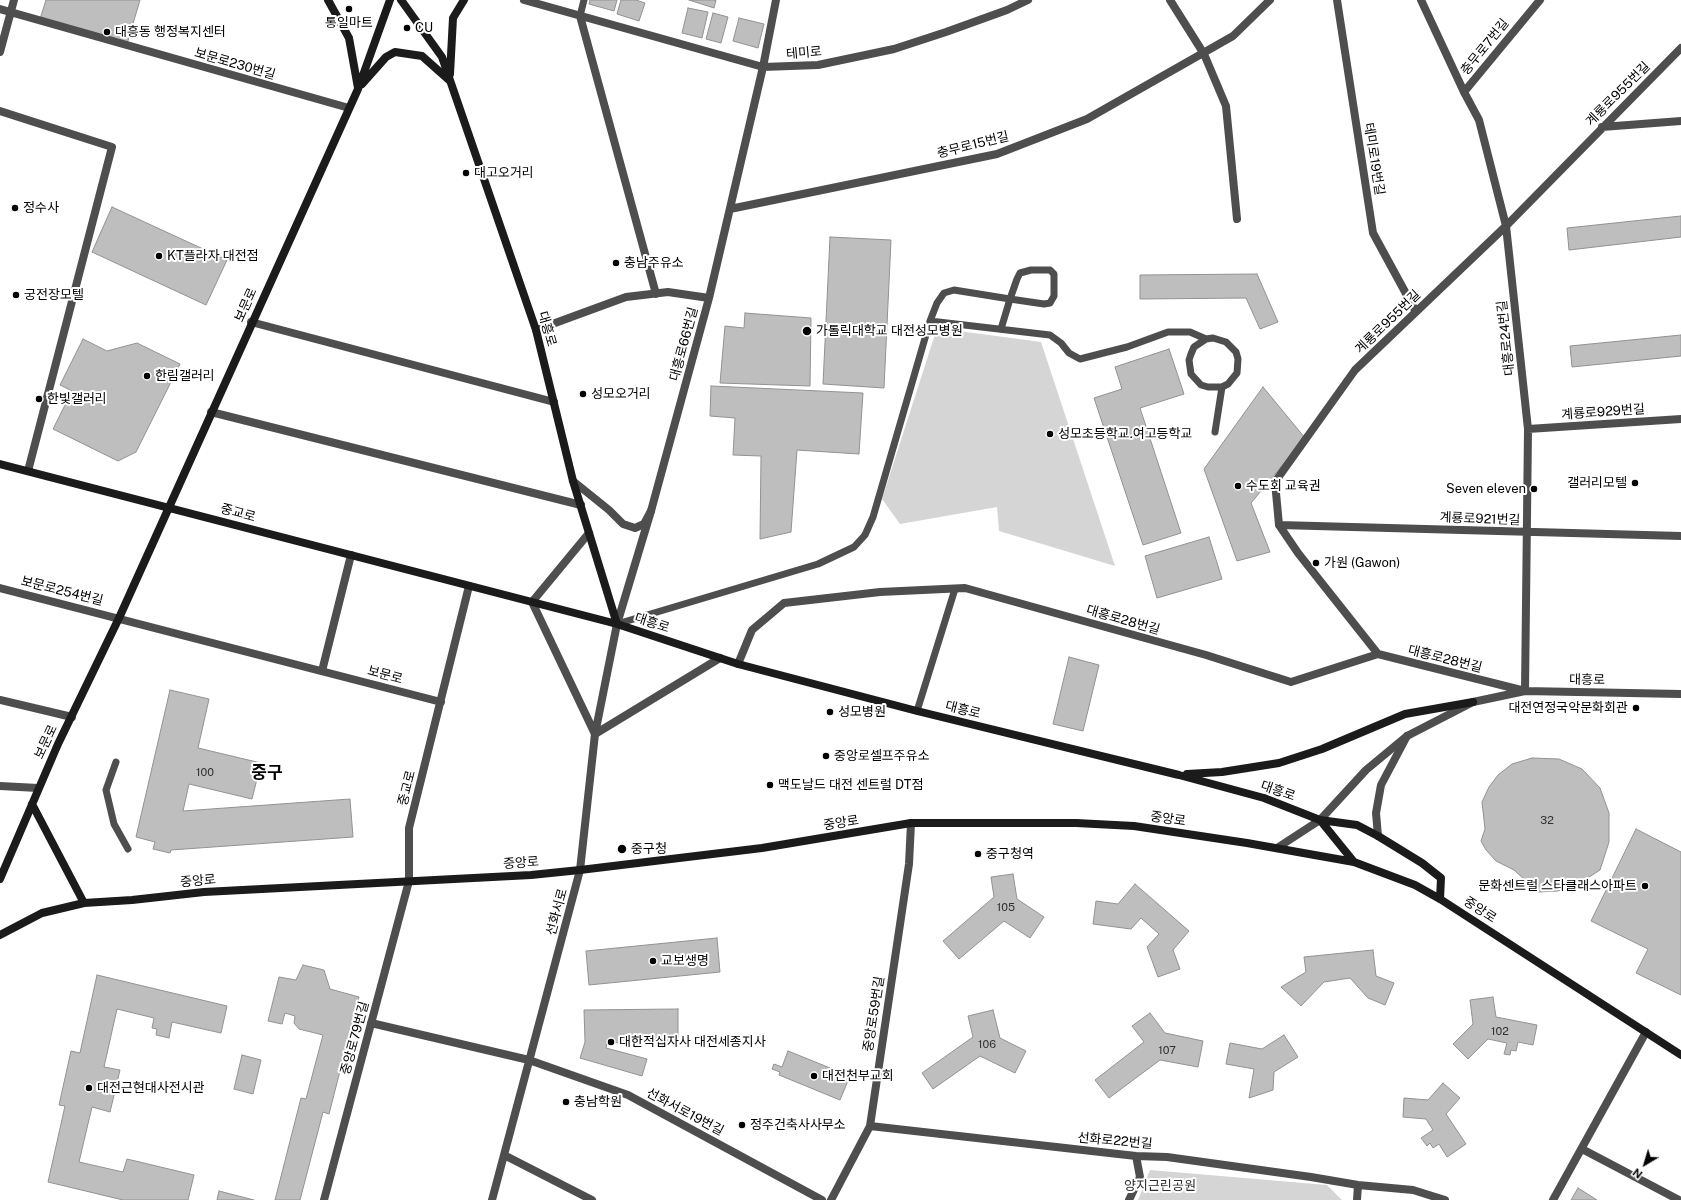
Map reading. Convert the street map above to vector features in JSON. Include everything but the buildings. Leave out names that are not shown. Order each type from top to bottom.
[{"type":"main road","points":[[328,0],[349,38],[358,89]]},
{"type":"main road","name":"보문로","points":[[0,879],[38,788],[119,618],[358,89],[390,0]]},
{"type":"main road","name":"대흥로","points":[[401,0],[442,57],[536,330],[573,481],[617,624],[738,664],[917,711],[1179,775],[1264,798],[1320,820],[1354,862]]},
{"type":"main road","points":[[450,81],[453,18],[464,0]]},
{"type":"main road","points":[[358,89],[386,57],[395,52],[422,56],[450,81]]},
{"type":"main road","name":"중교로","points":[[0,464],[617,624]]},
{"type":"main road","points":[[1179,775],[1222,772],[1279,763],[1322,749],[1405,714],[1473,702]]},
{"type":"main road","points":[[32,804],[84,903]]},
{"type":"main road","points":[[1320,820],[1357,825],[1422,863],[1441,878],[1440,899]]},
{"type":"main road","name":"중앙로","points":[[0,935],[42,913],[84,903],[132,900],[204,892],[580,870],[762,848],[911,823],[1076,823],[1134,826],[1277,848],[1354,862],[1415,885],[1440,899],[1681,1055]]},
{"type":"street","points":[[0,52],[14,0]]},
{"type":"street","name":"테미로","points":[[524,0],[763,67],[818,65],[894,49],[1007,10],[1028,0]]},
{"type":"street","name":"대흥로66번길","points":[[617,624],[651,511],[709,298],[763,67],[776,0]]},
{"type":"street","points":[[1170,0],[1204,54],[1226,106],[1237,219]]},
{"type":"street","name":"충무로15번길","points":[[730,208],[997,154],[1087,120],[1233,36],[1270,0]]},
{"type":"street","name":"테미로19번길","points":[[1337,0],[1373,233],[1416,312]]},
{"type":"street","name":"대흥로24번길","points":[[1421,0],[1464,92],[1480,120],[1506,226],[1528,428],[1525,691]]},
{"type":"street","name":"충무로7번길","points":[[1464,92],[1540,0]]},
{"type":"street","name":"보문로230번길","points":[[0,9],[349,108]]},
{"type":"street","points":[[580,16],[656,294]]},
{"type":"street","name":"계룡로955번길","points":[[1279,525],[1276,482],[1356,370],[1506,226],[1681,48]]},
{"type":"street","points":[[0,111],[112,147],[28,471]]},
{"type":"street","points":[[1602,127],[1681,121]]},
{"type":"street","points":[[536,330],[626,297],[668,292],[709,298]]},
{"type":"street","points":[[252,322],[554,402]]},
{"type":"street","points":[[211,412],[581,505]]},
{"type":"street","name":"계룡로929번길","points":[[1528,428],[1681,418]]},
{"type":"street","points":[[573,481],[609,510],[623,524],[636,528],[644,524],[651,511]]},
{"type":"street","points":[[1279,525],[1298,553],[1378,654]]},
{"type":"street","name":"계룡로921번길","points":[[1279,525],[1681,536]]},
{"type":"street","points":[[590,533],[532,602],[595,734],[720,658]]},
{"type":"street","points":[[322,671],[351,555]]},
{"type":"street","name":"중교로","points":[[409,881],[409,828],[469,586]]},
{"type":"street","name":"보문로254번길","points":[[0,588],[119,618]]},
{"type":"street","name":"대흥로28번길","points":[[738,664],[752,630],[784,603],[880,592],[966,588],[1206,655],[1291,682],[1378,654],[1525,691]]},
{"type":"street","name":"보문로","points":[[119,618],[441,702]]},
{"type":"street","name":"선화서로","points":[[492,1200],[580,870],[595,734],[617,624]]},
{"type":"street","name":"대흥로","points":[[1320,820],[1366,770],[1407,736],[1473,702],[1525,691],[1681,694]]},
{"type":"street","points":[[0,700],[72,716]]},
{"type":"street","points":[[1378,836],[1376,813],[1381,786],[1407,736]]},
{"type":"street","points":[[0,786],[38,788]]},
{"type":"street","points":[[1277,848],[1320,820]]},
{"type":"street","name":"중앙로59번길","points":[[831,1200],[870,1126],[909,864],[911,823]]},
{"type":"street","name":"중앙로79번길","points":[[324,1200],[409,881]]},
{"type":"street","name":"선화서로19번길","points":[[371,1023],[529,1060],[628,1095],[822,1200]]},
{"type":"street","points":[[1553,1200],[1646,1032]]},
{"type":"street","name":"선화로22번길","points":[[870,1126],[1136,1156],[1167,1157],[1358,1185],[1413,1190],[1445,1200]]},
{"type":"street","points":[[1582,1149],[1679,1200]]},
{"type":"street","points":[[504,1156],[592,1200]]},
{"type":"street","points":[[1129,1200],[1140,1177],[1136,1156]]},
{"type":"street","points":[[1357,1200],[1358,1185]]},
{"type":"lane","points":[[580,16],[584,0]]},
{"type":"lane","points":[[617,624],[818,564],[854,547],[865,535],[873,517],[930,321],[937,304],[944,293],[954,290],[1010,299],[1044,304],[1050,303],[1054,296],[1054,274],[1050,270],[1037,270],[1020,273],[1010,299],[1001,329]]},
{"type":"lane","points":[[930,321],[1050,335],[1069,353],[1080,359],[1127,348],[1168,332],[1190,332],[1206,339]]},
{"type":"lane","points":[[1213,338],[1226,342],[1232,346],[1238,359],[1237,373],[1228,384],[1222,387],[1208,387],[1201,385],[1191,374],[1189,360],[1194,347],[1206,339],[1213,338]]},
{"type":"lane","points":[[1215,432],[1222,387]]},
{"type":"lane","points":[[917,711],[955,588]]},
{"type":"lane","points":[[116,762],[106,790],[114,824],[128,848]]},
{"type":"green space","points":[[937,328],[1041,342],[1115,566],[999,531],[997,507],[900,524],[882,499]]},
{"type":"green space","name":"양지근린공원","points":[[1150,1170],[1327,1185],[1342,1200],[1138,1200]]},
{"type":"place","name":"통일마트","points":[[349,9]]},
{"type":"place","name":"CU","points":[[407,28]]},
{"type":"place","name":"대흥동 행정복지센터","points":[[107,32]]},
{"type":"place","name":"대고오거리","points":[[466,173]]},
{"type":"place","name":"정수사","points":[[15,208]]},
{"type":"place","name":"KT플라자 대전점","points":[[159,256]]},
{"type":"place","name":"충남주유소","points":[[616,263]]},
{"type":"place","name":"궁전장모텔","points":[[16,295]]},
{"type":"place","name":"가톨릭대학교 대전성모병원","points":[[807,331]]},
{"type":"place","name":"한림갤러리","points":[[147,376]]},
{"type":"place","name":"성모오거리","points":[[583,394]]},
{"type":"place","name":"한빛갤러리","points":[[39,399]]},
{"type":"place","name":"성모초등학교.여고등학교","points":[[1050,434]]},
{"type":"place","name":"갤러리모텔","points":[[1635,483]]},
{"type":"place","name":"수도회 교육권","points":[[1238,486]]},
{"type":"place","name":"Seven eleven","points":[[1534,489]]},
{"type":"place","name":"가원 (Gawon)","points":[[1316,563]]},
{"type":"place","name":"대전연정국악문화회관","points":[[1636,708]]},
{"type":"place","name":"성모병원","points":[[830,712]]},
{"type":"place","name":"중앙로셀프주유소","points":[[826,756]]},
{"type":"place","name":"맥도날드 대전 센트럴 DT점","points":[[770,785]]},
{"type":"place","name":"중구청","points":[[622,849]]},
{"type":"place","name":"중구청역","points":[[978,854]]},
{"type":"place","name":"문화센트럴 스타클래스아파트","points":[[1645,886]]},
{"type":"place","name":"교보생명","points":[[653,961]]},
{"type":"place","name":"대한적십자사 대전세종지사","points":[[611,1042]]},
{"type":"place","name":"대전천부교회","points":[[814,1076]]},
{"type":"place","name":"대전근현대사전시관","points":[[89,1088]]},
{"type":"place","name":"충남학원","points":[[566,1102]]},
{"type":"place","name":"정주건축사사무소","points":[[742,1125]]},
{"type":"district","name":"중구","points":[[267,773]]}]
